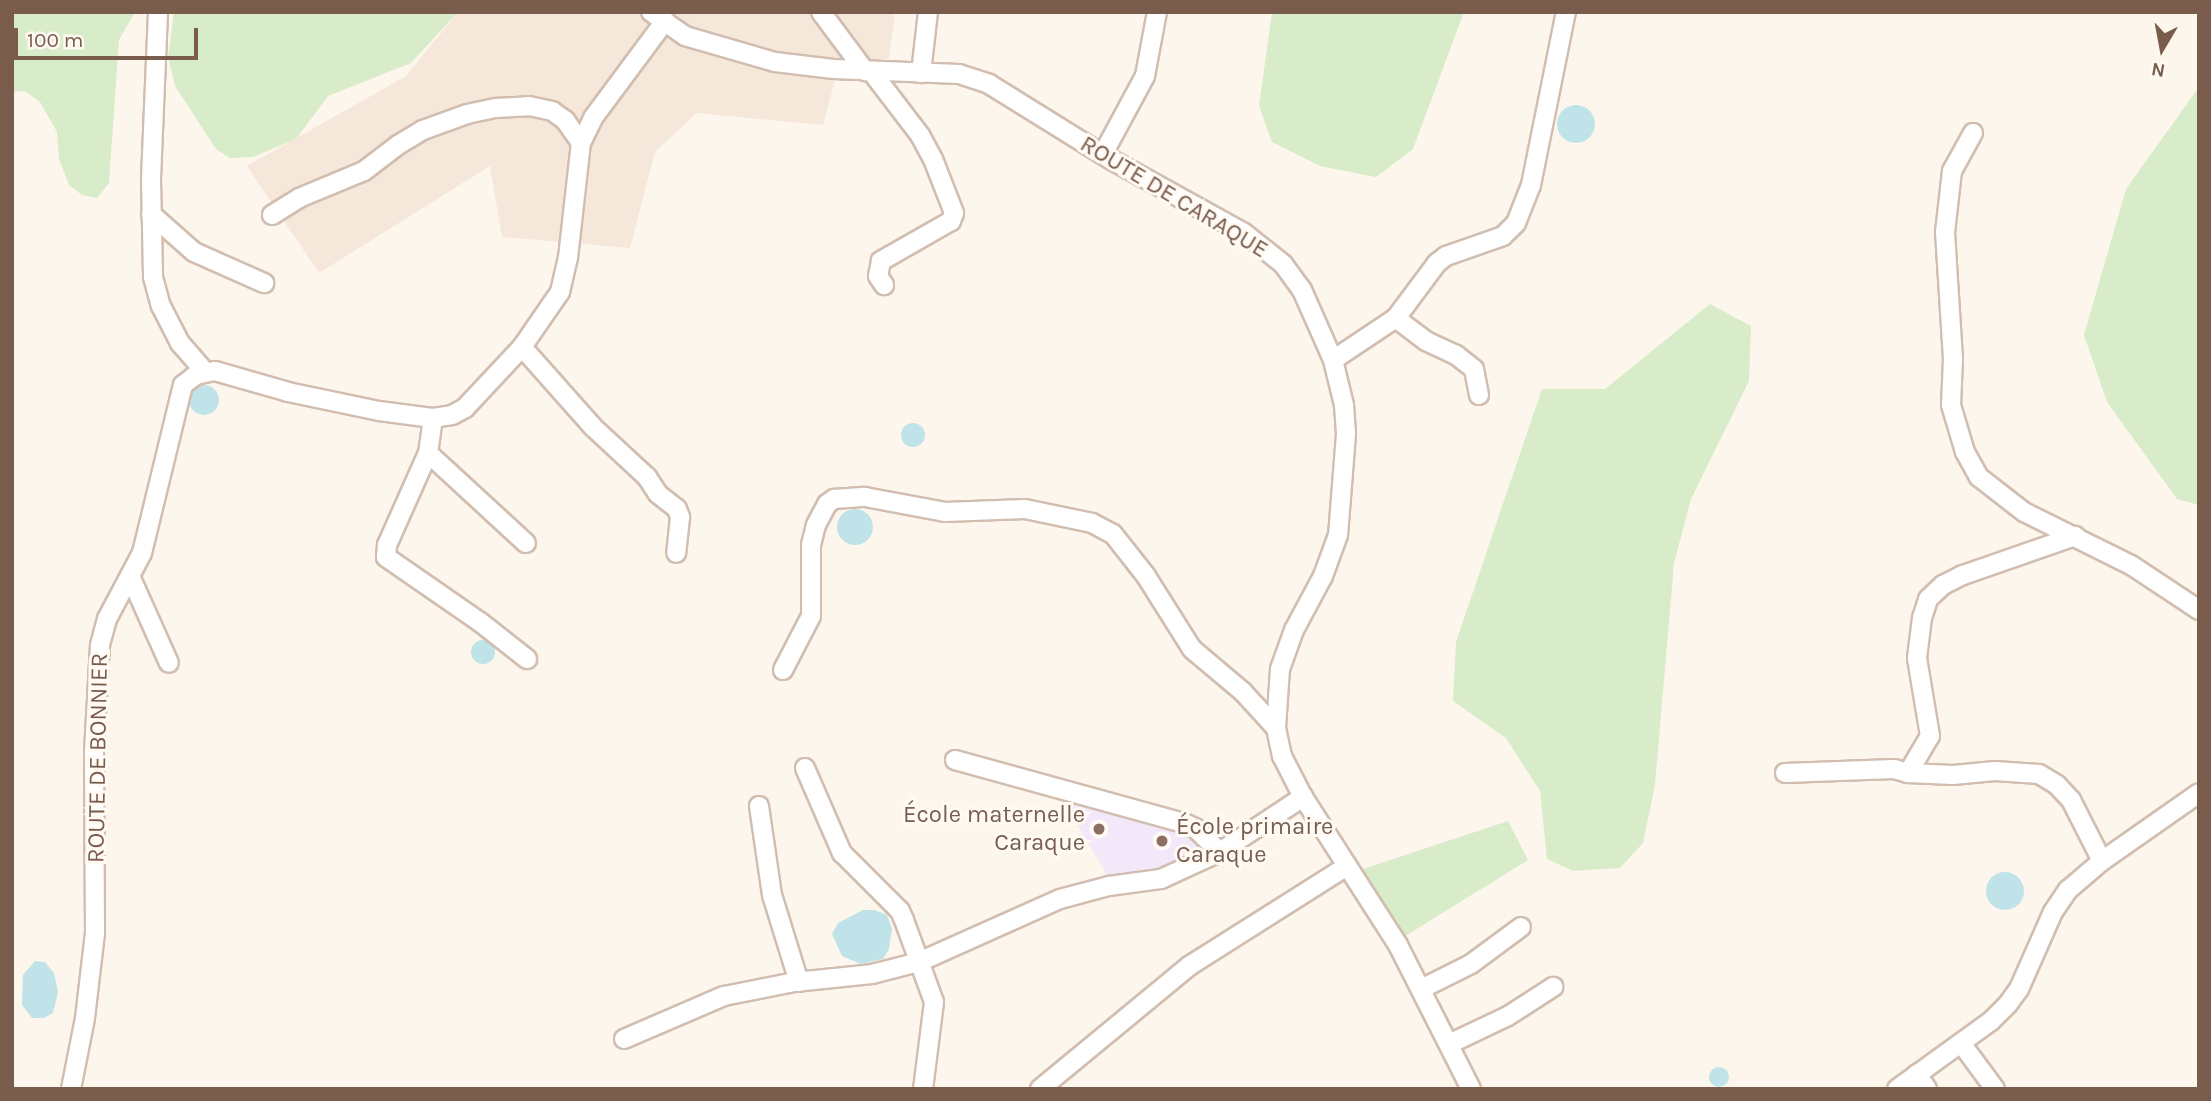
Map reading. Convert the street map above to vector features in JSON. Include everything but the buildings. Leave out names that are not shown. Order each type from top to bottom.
[{"type":"street","points":[[158,12],[151,214],[153,277],[158,295],[180,343],[205,372],[223,373],[345,405],[433,418],[452,415],[465,408],[522,347],[560,292],[565,273],[581,143],[593,118],[658,17]]},
{"type":"street","points":[[821,12],[919,135],[933,159],[954,213],[951,221],[881,261],[878,276],[884,285]]},
{"type":"street","points":[[921,73],[928,12]]},
{"type":"street","points":[[1103,155],[1145,76],[1157,12]]},
{"type":"street","points":[[1333,360],[1396,318],[1437,263],[1446,256],[1503,236],[1516,223],[1531,185],[1566,12]]},
{"type":"street","name":"ROUTE DE CARAQUE","points":[[658,17],[685,36],[775,62],[868,71],[959,74],[989,84],[1103,155],[1244,233],[1283,264],[1302,290],[1333,360],[1345,405],[1346,434],[1342,513],[1331,558],[1294,630],[1280,669],[1276,728],[1286,768],[1398,946],[1471,1089]]},
{"type":"street","points":[[272,215],[299,198],[364,171],[423,130],[467,114],[496,108],[529,106],[552,111],[565,120],[581,143]]},
{"type":"street","points":[[1973,133],[1952,171],[1946,210],[1946,270],[1954,358],[1951,405],[1972,467],[1987,486],[2024,512],[2131,565],[2199,610]]},
{"type":"street","points":[[151,214],[194,252],[264,283]]},
{"type":"street","points":[[1396,318],[1426,341],[1456,355],[1474,369],[1479,395]]},
{"type":"street","points":[[522,347],[593,427],[647,477],[658,494],[677,509],[680,517],[676,553]]},
{"type":"street","name":"ROUTE DE BONNIER","points":[[71,1089],[85,1018],[95,933],[94,752],[99,654],[107,619],[142,553],[179,394],[190,378],[205,372]]},
{"type":"street","points":[[433,418],[428,453],[387,545],[386,557],[480,622],[527,659]]},
{"type":"street","points":[[428,453],[526,543]]},
{"type":"street","points":[[783,670],[811,616],[811,545],[816,525],[827,504],[835,499],[865,497],[945,512],[1025,509],[1092,523],[1113,534],[1146,576],[1192,649],[1243,692],[1276,728]]},
{"type":"street","points":[[1908,773],[1930,736],[1917,658],[1922,618],[1928,598],[1942,584],[1963,575],[2075,536]]},
{"type":"street","points":[[130,576],[169,663]]},
{"type":"street","points":[[954,760],[1184,823],[1195,828],[1220,852]]},
{"type":"street","points":[[805,768],[842,853],[900,911],[919,962],[933,1002],[923,1089]]},
{"type":"street","points":[[1785,773],[1894,769],[1908,773],[1953,775],[1996,771],[2039,774],[2057,785],[2070,800],[2102,860]]},
{"type":"street","points":[[1897,1089],[1922,1081],[1961,1043],[1991,1021],[2014,997],[2053,912],[2068,890],[2102,860],[2199,793]]},
{"type":"street","points":[[624,1039],[724,996],[799,982],[872,974],[919,962],[1060,900],[1109,886],[1161,879],[1220,852],[1303,797]]},
{"type":"street","points":[[758,806],[772,895],[799,982]]},
{"type":"street","points":[[1040,1089],[1189,967],[1347,866]]},
{"type":"street","points":[[1421,989],[1471,964],[1521,927]]},
{"type":"street","points":[[1449,1044],[1508,1016],[1553,987]]},
{"type":"street","points":[[1961,1043],[1994,1089]]},
{"type":"shaded area","points":[[458,12],[895,12],[889,59],[840,62],[823,125],[697,113],[655,152],[630,248],[502,237],[490,166],[319,273],[247,166],[406,76]]},
{"type":"shaded area","name":"École primaire Caraque","points":[[1059,795],[1197,834],[1210,850],[1174,868],[1109,878]]},
{"type":"green space","points":[[12,12],[135,12],[119,40],[109,183],[97,198],[82,195],[69,185],[59,159],[57,132],[40,102],[25,91],[12,92]]},
{"type":"green space","points":[[174,12],[458,12],[411,63],[328,96],[296,139],[253,157],[230,158],[216,149],[175,86],[168,57]]},
{"type":"green space","points":[[1272,12],[1464,12],[1413,149],[1376,177],[1320,166],[1272,142],[1259,106]]},
{"type":"green space","points":[[2199,87],[2199,505],[2177,499],[2107,402],[2084,335],[2126,189]]},
{"type":"green space","points":[[1710,304],[1751,326],[1749,381],[1691,499],[1674,563],[1655,785],[1643,843],[1620,868],[1573,871],[1547,859],[1540,791],[1506,738],[1453,701],[1456,642],[1542,389],[1605,389]]},
{"type":"green space","points":[[1508,821],[1528,860],[1402,938],[1357,871]]},
{"type":"water","points":[[1576,105],[1589,111],[1595,124],[1589,137],[1576,143],[1563,137],[1557,124],[1563,111]]},
{"type":"water","points":[[204,385],[215,389],[219,400],[215,411],[204,415],[193,411],[189,400],[193,389]]},
{"type":"water","points":[[913,423],[924,430],[925,435],[918,446],[913,447],[902,440],[901,435],[908,424]]},
{"type":"water","points":[[855,509],[868,514],[873,527],[868,540],[855,545],[842,540],[837,527],[842,514]]},
{"type":"water","points":[[483,640],[492,643],[495,652],[492,661],[483,664],[474,661],[471,652],[474,643]]},
{"type":"water","points":[[2005,872],[2019,877],[2024,891],[2019,905],[2005,910],[1991,905],[1986,891],[1991,877]]},
{"type":"water","points":[[863,910],[875,910],[887,915],[892,929],[889,949],[883,959],[861,964],[842,956],[832,934],[838,923]]},
{"type":"water","points":[[35,961],[45,962],[54,973],[58,992],[53,1013],[44,1018],[32,1018],[22,1005],[23,975]]},
{"type":"water","points":[[1715,1067],[1723,1067],[1729,1077],[1723,1087],[1715,1087],[1709,1081],[1709,1073]]},
{"type":"place","name":"École maternelle Caraque","points":[[1099,829]]},
{"type":"place","name":"École primaire Caraque","points":[[1162,841]]}]
